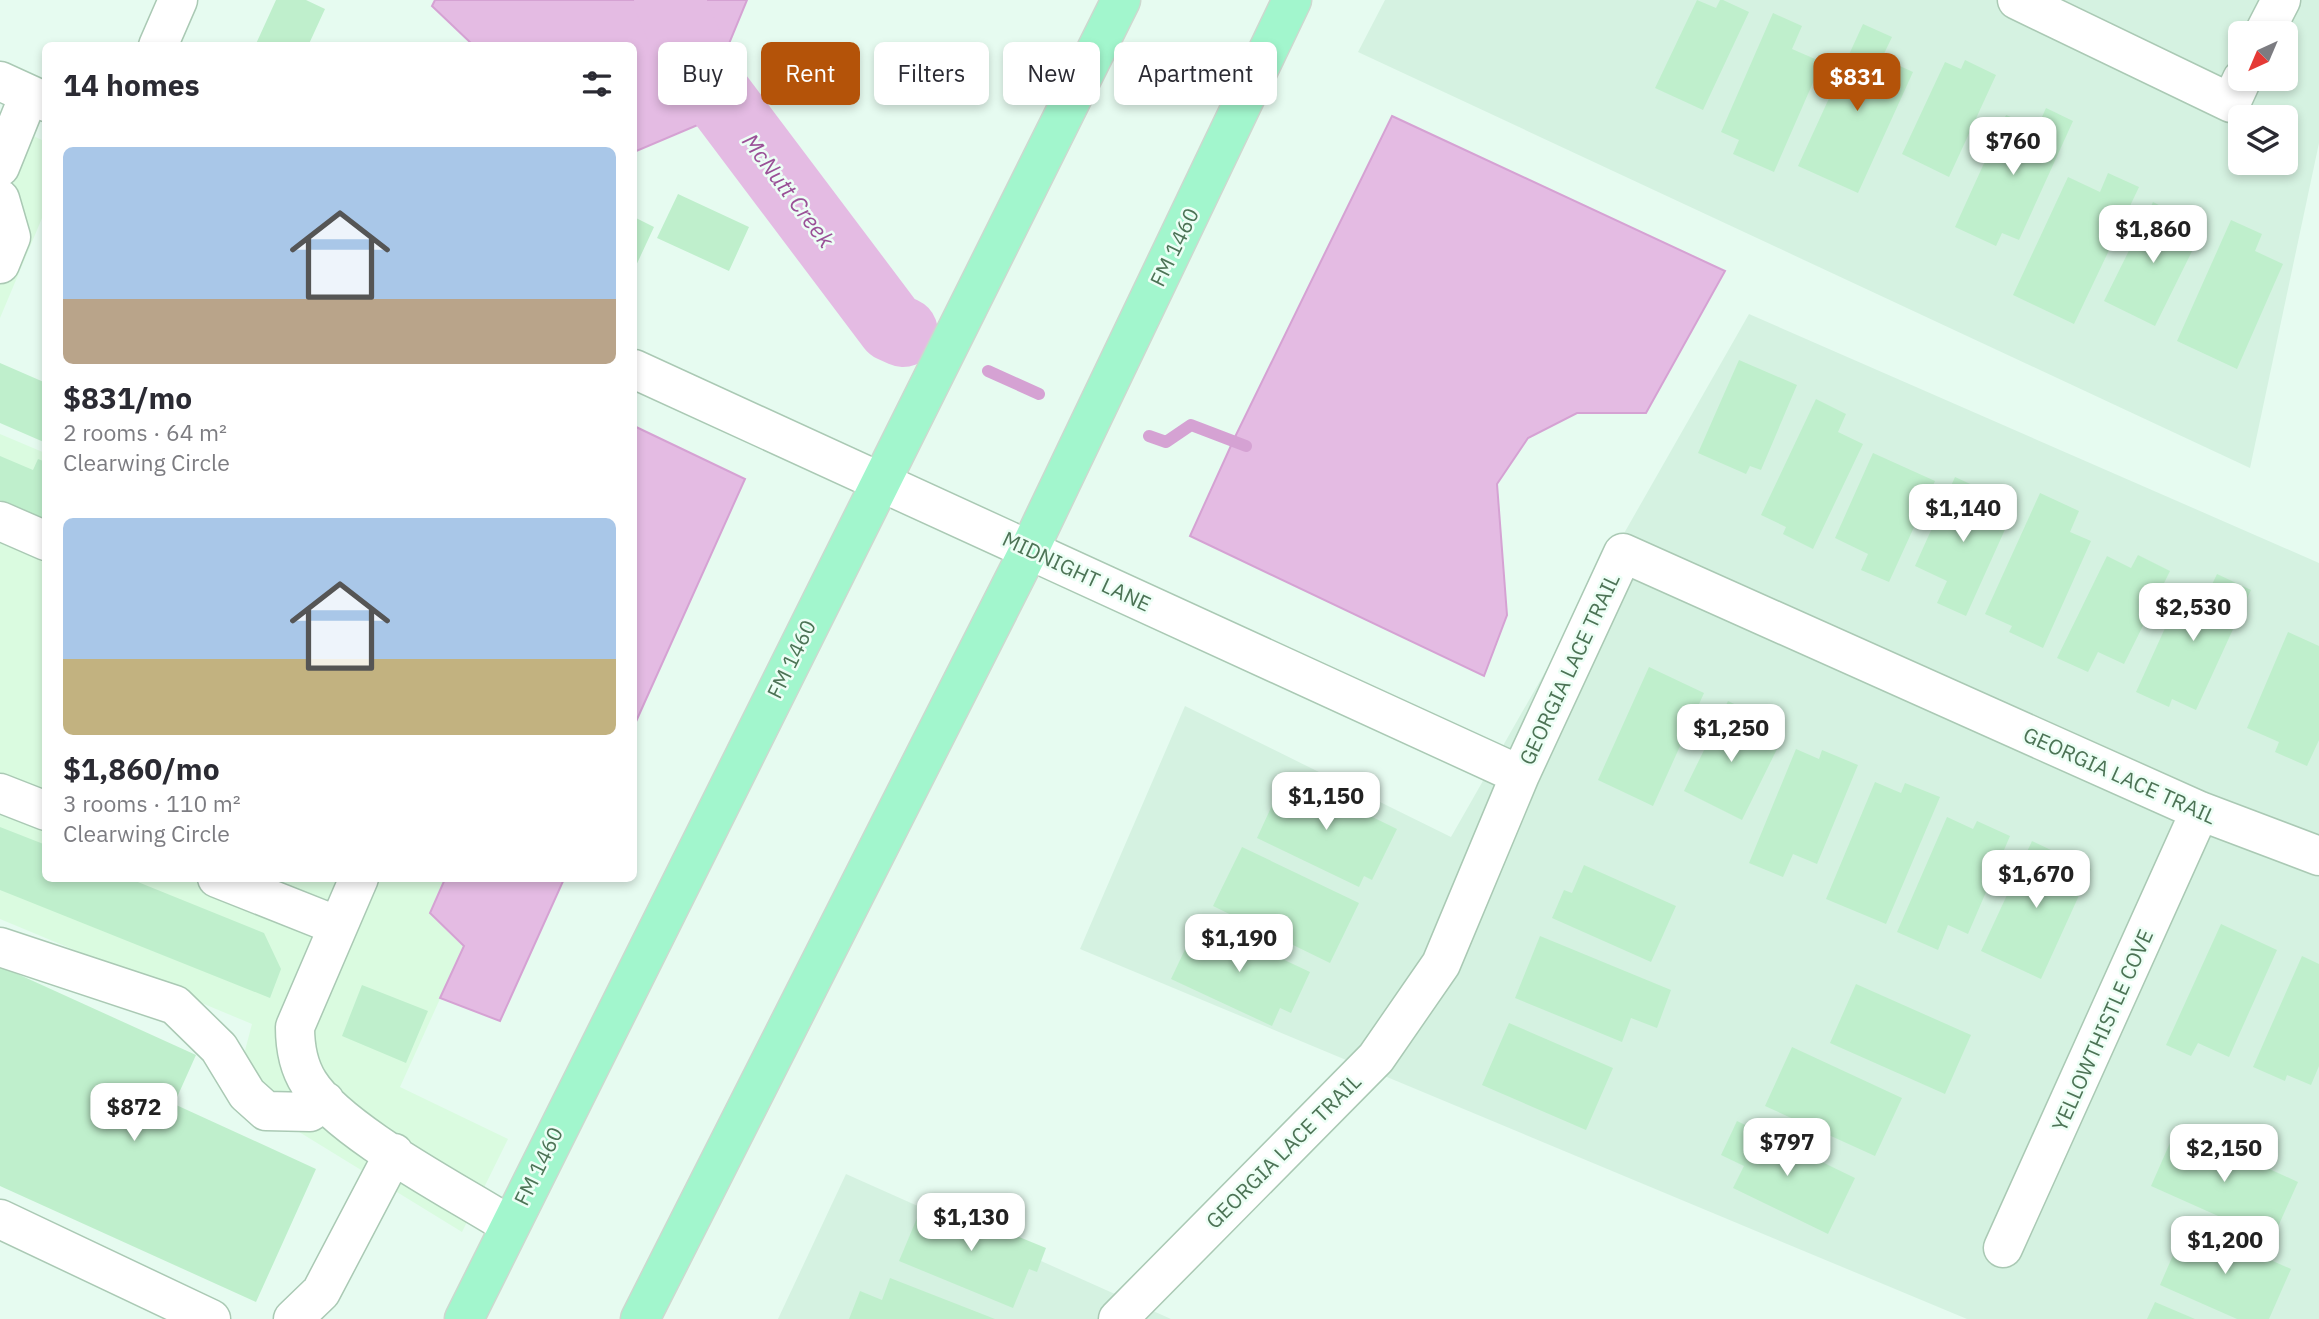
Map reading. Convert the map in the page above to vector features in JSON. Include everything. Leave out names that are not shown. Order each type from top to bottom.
[{"type":"main road","name":"FM 1460","points":[[464,1319],[879,481],[1121,0]]},
{"type":"main road","name":"FM 1460","points":[[640,1319],[1030,550],[1292,0]]},
{"type":"street","points":[[161,42],[178,0]]},
{"type":"street","points":[[2017,0],[2231,103],[2236,91]]},
{"type":"street","points":[[2270,21],[2281,0]]},
{"type":"street","points":[[0,167],[25,93]]},
{"type":"street","points":[[0,199],[11,237],[0,264]]},
{"type":"street","name":"MIDNIGHT LANE","points":[[637,370],[1520,775]]},
{"type":"street","points":[[0,521],[42,539]]},
{"type":"street","name":"GEORGIA LACE TRAIL","points":[[1118,1319],[1376,1058],[1441,964],[1520,775],[1623,553],[2200,811],[2319,856]]},
{"type":"street","points":[[0,793],[42,809]]},
{"type":"street","name":"YELLOWTHISTLE COVE","points":[[2003,1248],[2200,811]]},
{"type":"street","points":[[227,882],[338,926]]},
{"type":"street","points":[[357,882],[295,1027],[295,1050],[309,1082],[325,1101],[362,1133],[509,1225]]},
{"type":"street","points":[[0,947],[175,1005],[219,1048],[247,1094],[266,1111],[310,1112],[325,1101]]},
{"type":"street","points":[[293,1319],[321,1292],[394,1153]]},
{"type":"street","points":[[0,1219],[211,1319]]},
{"type":"shaded area","points":[[1385,0],[2319,0],[2319,143],[2250,468],[1358,52]]},
{"type":"shaded area","points":[[0,120],[42,140],[42,218],[0,318]]},
{"type":"shaded area","points":[[1749,314],[2319,563],[2319,1319],[1967,1319],[1080,949],[1185,706],[1451,837]]},
{"type":"shaded area","points":[[0,434],[42,452],[42,882],[444,882],[430,913],[464,946],[400,1087],[508,1139],[462,1232],[234,1092],[252,1024],[0,919]]},
{"type":"shaded area","points":[[846,1174],[1171,1319],[778,1319]]},
{"type":"water","points":[[435,0],[747,0],[730,42],[658,42],[658,105],[741,105],[827,209],[814,244],[707,121],[637,151],[637,42],[470,42],[432,6]]},
{"type":"water","points":[[1392,116],[1725,271],[1646,413],[1577,413],[1528,438],[1497,484],[1507,615],[1484,676],[1190,536],[1234,439]]},
{"type":"water","points":[[637,427],[745,479],[637,719]]},
{"type":"water","points":[[444,882],[563,882],[500,1021],[440,998],[464,946],[430,913]]},
{"type":"building","points":[[276,0],[306,0],[325,9],[310,42],[257,42]]},
{"type":"building","points":[[1697,0],[1716,8],[1720,0],[1723,0],[1749,12],[1703,110],[1655,88]]},
{"type":"building","points":[[1773,13],[1802,26],[1792,49],[1822,62],[1774,172],[1733,154],[1739,140],[1721,132]]},
{"type":"building","points":[[1863,24],[1892,37],[1882,58],[1913,72],[1858,193],[1798,166]]},
{"type":"building","points":[[1965,60],[1996,75],[1949,177],[1902,154],[1945,62],[1961,69]]},
{"type":"building","points":[[2046,108],[2073,121],[2019,240],[2002,233],[1996,246],[1955,227],[2006,115],[2037,128]]},
{"type":"building","points":[[2108,173],[2139,187],[2074,324],[2013,295],[2068,177],[2100,192]]},
{"type":"building","points":[[678,194],[749,227],[729,271],[657,238]]},
{"type":"building","points":[[2153,202],[2186,219],[2184,224],[2201,233],[2155,326],[2104,301]]},
{"type":"building","points":[[637,218],[654,227],[637,264]]},
{"type":"building","points":[[2231,220],[2262,234],[2255,251],[2283,264],[2237,369],[2177,341]]},
{"type":"building","points":[[1739,360],[1797,385],[1761,470],[1750,466],[1746,474],[1698,453]]},
{"type":"building","points":[[0,363],[42,381],[42,441],[0,423]]},
{"type":"building","points":[[1816,399],[1846,414],[1838,432],[1863,444],[1813,549],[1783,534],[1786,527],[1761,515]]},
{"type":"building","points":[[1873,453],[1935,481],[1889,582],[1861,570],[1868,554],[1835,538]]},
{"type":"building","points":[[0,456],[33,470],[38,459],[42,460],[42,518],[0,500]]},
{"type":"building","points":[[1955,477],[1990,493],[1987,502],[2012,514],[1966,616],[1937,603],[1947,581],[1915,566]]},
{"type":"building","points":[[2040,493],[2079,511],[2070,532],[2091,541],[2043,648],[2009,632],[2012,626],[1985,614]]},
{"type":"building","points":[[2138,555],[2170,571],[2124,664],[2098,652],[2088,672],[2057,658],[2107,556],[2131,568]]},
{"type":"building","points":[[2217,574],[2251,590],[2196,710],[2172,699],[2169,707],[2136,692],[2185,584],[2207,595]]},
{"type":"building","points":[[2288,632],[2319,646],[2319,740],[2307,766],[2275,752],[2279,742],[2247,728]]},
{"type":"building","points":[[1649,667],[1704,693],[1653,806],[1598,780]]},
{"type":"building","points":[[1728,701],[1757,715],[1747,735],[1777,749],[1742,820],[1684,791]]},
{"type":"building","points":[[1796,749],[1819,759],[1822,750],[1858,765],[1817,864],[1793,854],[1783,877],[1749,863]]},
{"type":"building","points":[[1286,775],[1397,829],[1372,880],[1364,876],[1359,887],[1257,838]]},
{"type":"building","points":[[1875,782],[1901,793],[1905,783],[1940,797],[1886,924],[1826,899]]},
{"type":"building","points":[[1947,817],[1973,829],[1977,821],[2010,836],[1968,934],[1948,925],[1938,950],[1897,932]]},
{"type":"building","points":[[0,827],[42,843],[42,882],[138,882],[264,933],[281,969],[270,998],[0,890]]},
{"type":"building","points":[[2032,841],[2091,869],[2041,979],[1981,951]]},
{"type":"building","points":[[1242,847],[1359,903],[1330,963],[1213,906]]},
{"type":"building","points":[[1584,865],[1676,906],[1651,962],[1552,918],[1564,890],[1572,893]]},
{"type":"building","points":[[1199,920],[1310,972],[1291,1013],[1280,1008],[1272,1026],[1171,979]]},
{"type":"building","points":[[2221,924],[2277,950],[2229,1057],[2198,1043],[2191,1056],[2166,1045]]},
{"type":"building","points":[[1540,936],[1671,990],[1657,1028],[1631,1018],[1622,1042],[1515,998]]},
{"type":"building","points":[[2302,956],[2319,964],[2319,1066],[2311,1085],[2287,1075],[2285,1081],[2253,1067]]},
{"type":"building","points":[[0,966],[196,1055],[174,1104],[316,1169],[256,1302],[0,1186]]},
{"type":"building","points":[[1856,984],[1971,1035],[1945,1094],[1830,1043]]},
{"type":"building","points":[[362,985],[428,1011],[406,1063],[342,1036]]},
{"type":"building","points":[[1509,1023],[1613,1068],[1586,1130],[1482,1085]]},
{"type":"building","points":[[1792,1047],[1902,1098],[1875,1156],[1765,1106]]},
{"type":"building","points":[[1737,1121],[1855,1178],[1828,1234],[1733,1188],[1744,1166],[1721,1155]]},
{"type":"building","points":[[2177,1127],[2298,1182],[2272,1240],[2151,1186]]},
{"type":"building","points":[[925,1199],[1046,1248],[1037,1272],[1029,1269],[1013,1308],[899,1261]]},
{"type":"building","points":[[2187,1223],[2291,1269],[2269,1319],[2237,1319],[2160,1285]]},
{"type":"building","points":[[890,1278],[995,1319],[849,1319],[860,1291],[882,1300]]},
{"type":"building","points":[[2155,1302],[2195,1319],[2147,1319]]},
{"type":"waterway","name":"McNutt Creek","points":[[669,0],[697,68],[892,327],[903,332]]},
{"type":"waterway","name":"McNutt Creek","points":[[988,371],[1039,394]]},
{"type":"waterway","name":"McNutt Creek","points":[[1149,436],[1166,442],[1191,425],[1246,446]]}]
